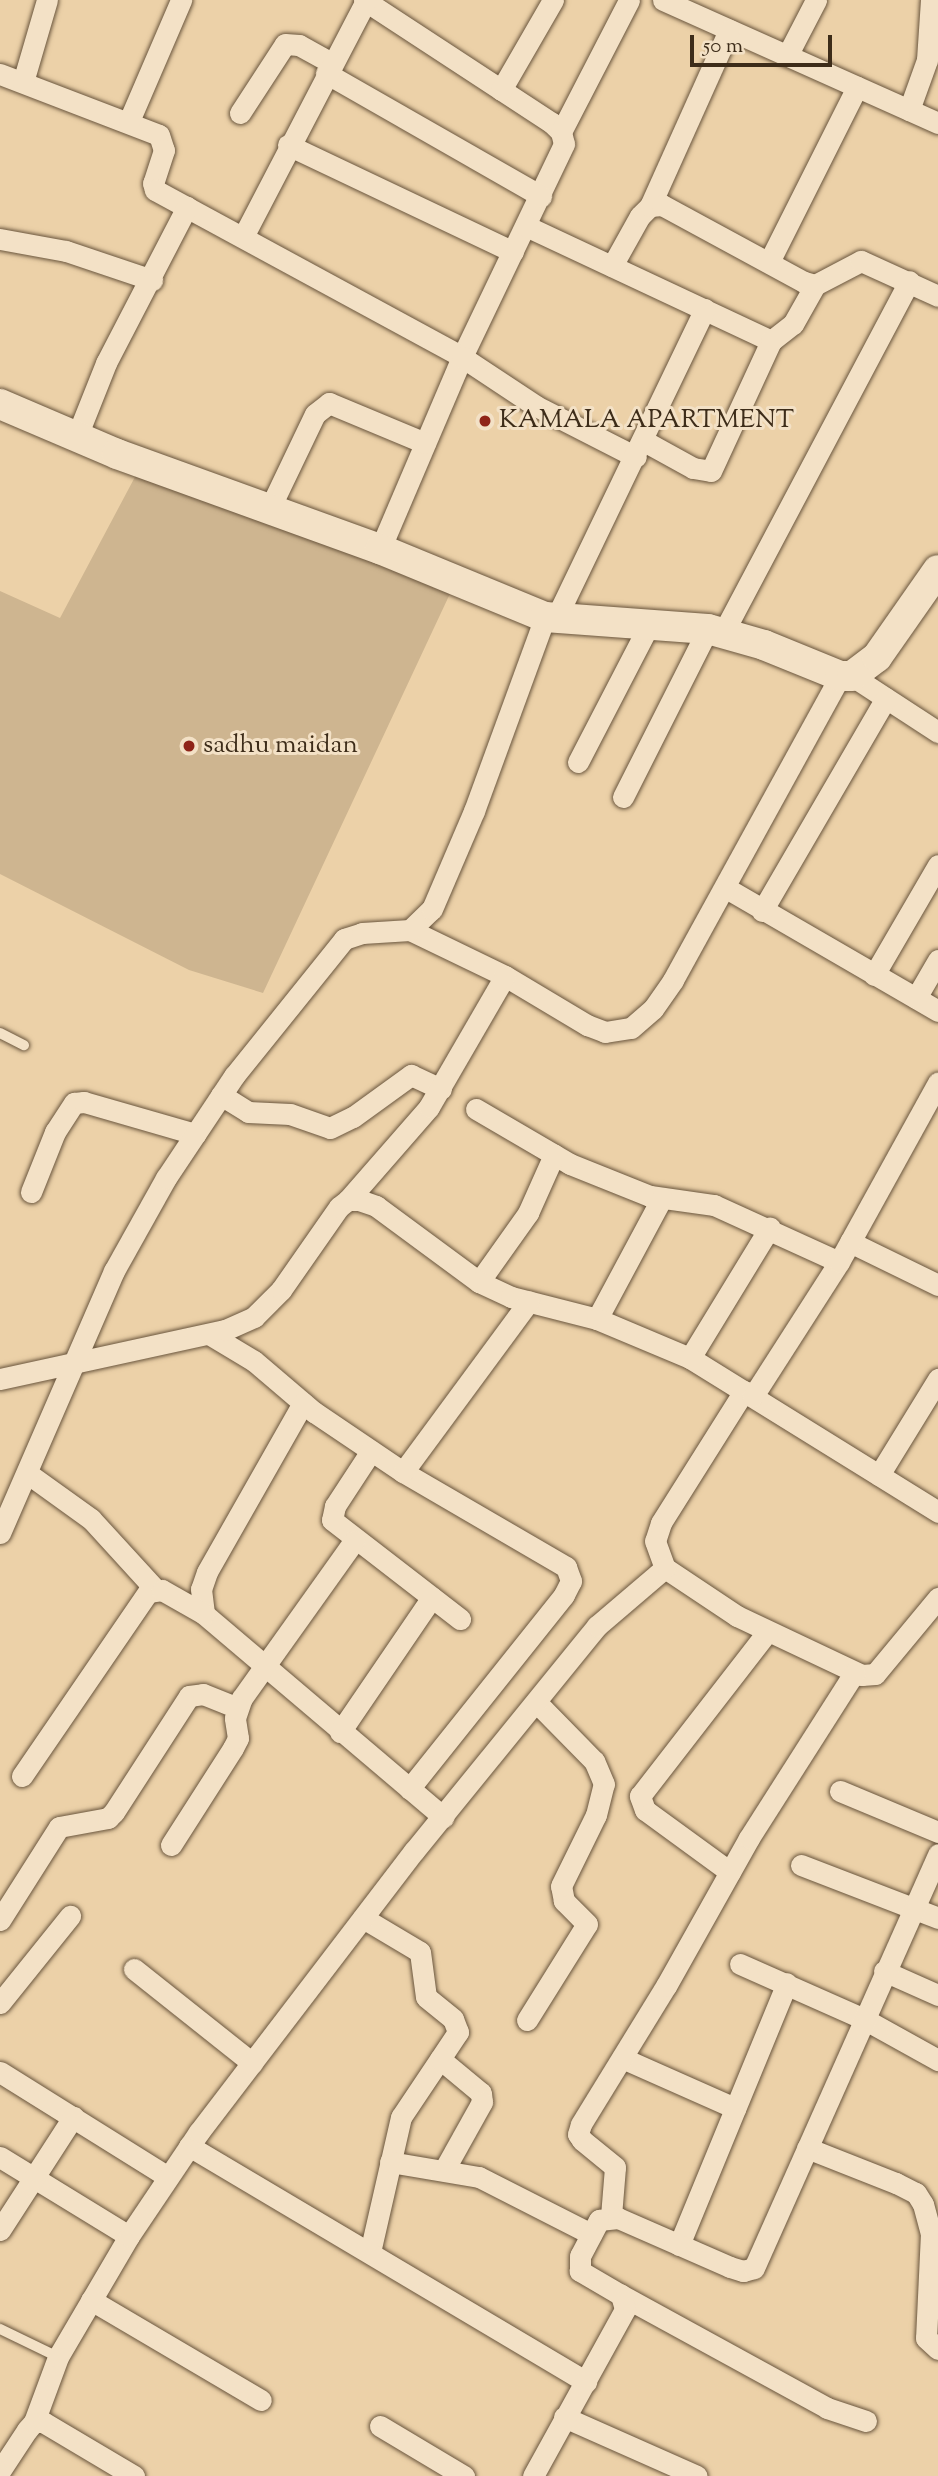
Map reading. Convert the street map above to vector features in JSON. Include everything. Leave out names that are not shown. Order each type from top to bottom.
[{"type":"street","points":[[23,82],[47,0]]},
{"type":"street","points":[[129,121],[181,0]]},
{"type":"street","points":[[501,90],[553,0]]},
{"type":"street","points":[[380,550],[462,357],[561,155],[561,132],[629,0]]},
{"type":"street","points":[[663,0],[938,123]]},
{"type":"street","points":[[786,56],[816,0]]},
{"type":"street","points":[[909,110],[927,60],[931,0]]},
{"type":"street","points":[[244,236],[288,145],[365,1],[561,132]]},
{"type":"street","points":[[612,266],[650,206],[729,30]]},
{"type":"street","points":[[240,113],[285,44],[299,45],[329,68],[541,196]]},
{"type":"street","points":[[0,74],[129,121],[163,141],[153,183],[155,190],[244,236],[462,357],[536,406],[692,468],[711,471],[771,341],[793,324],[815,285],[860,261],[938,296]]},
{"type":"street","points":[[769,262],[857,87]]},
{"type":"street","points":[[288,145],[513,252]]},
{"type":"street","points":[[650,206],[673,208],[815,285]]},
{"type":"street","points":[[77,436],[106,363],[152,280],[187,207]]},
{"type":"street","points":[[526,226],[771,341]]},
{"type":"street","points":[[0,239],[66,251],[152,280]]},
{"type":"street","points":[[623,797],[909,281]]},
{"type":"street","points":[[0,1533],[114,1271],[195,1134],[221,1096],[344,939],[362,933],[410,930],[422,923],[442,890],[551,617],[640,449],[705,309]]},
{"type":"street","points":[[269,510],[315,414],[329,403],[425,443]]},
{"type":"street","points":[[0,404],[551,617],[716,631],[764,645],[846,676],[938,732]]},
{"type":"street","points":[[410,930],[505,976],[587,1025],[605,1032],[631,1028],[653,1009],[673,980],[846,676],[877,657],[938,570]]},
{"type":"street","points":[[578,762],[649,625]]},
{"type":"street","points":[[762,911],[886,698]]},
{"type":"street","points":[[874,975],[938,864]]},
{"type":"street","points":[[726,888],[938,1011]]},
{"type":"street","points":[[916,998],[938,960]]},
{"type":"street","points":[[0,1379],[209,1334],[254,1317],[281,1290],[348,1200],[395,1151],[441,1089],[505,976]]},
{"type":"street","points":[[221,1096],[248,1112],[290,1114],[330,1128],[354,1118],[411,1075],[441,1089]]},
{"type":"street","points":[[938,1083],[838,1262],[661,1523],[654,1541],[665,1568],[767,1632],[855,1673],[876,1674],[938,1598]]},
{"type":"street","points":[[32,1192],[55,1132],[74,1103],[195,1134]]},
{"type":"street","points":[[476,1110],[554,1155],[662,1198],[714,1205],[770,1227],[838,1262]]},
{"type":"street","points":[[480,1282],[528,1213],[554,1155]]},
{"type":"street","points":[[597,1319],[662,1198]]},
{"type":"street","points":[[348,1200],[376,1206],[480,1282],[529,1301],[597,1319],[690,1359],[938,1512]]},
{"type":"street","points":[[690,1359],[770,1227]]},
{"type":"street","points":[[850,1242],[938,1285]]},
{"type":"street","points":[[403,1472],[529,1301]]},
{"type":"street","points":[[209,1334],[254,1361],[303,1403],[403,1472],[566,1567],[571,1581],[409,1789]]},
{"type":"street","points":[[879,1475],[938,1379]]},
{"type":"street","points":[[204,1614],[201,1589],[207,1572],[303,1403]]},
{"type":"street","points":[[372,1451],[335,1506],[332,1520],[354,1541],[460,1619]]},
{"type":"street","points":[[27,1473],[92,1519],[154,1588],[204,1614],[262,1667],[443,1817]]},
{"type":"street","points":[[170,1844],[233,1748],[237,1708],[262,1667],[354,1541]]},
{"type":"street","points":[[0,2471],[34,2422],[58,2357],[129,2236],[168,2177],[251,2063],[363,1918],[597,1626],[665,1568]]},
{"type":"street","points":[[22,1776],[141,1600],[154,1588]]},
{"type":"street","points":[[340,1732],[432,1597]]},
{"type":"street","points":[[730,1872],[645,1810],[640,1796],[767,1632]]},
{"type":"street","points":[[611,2216],[615,2167],[578,2134],[730,1872],[855,1673]]},
{"type":"street","points":[[0,1920],[59,1827],[108,1818],[114,1812],[190,1696],[203,1694],[237,1708]]},
{"type":"street","points":[[527,2020],[587,1924],[564,1901],[561,1886],[596,1815],[604,1784],[594,1761],[537,1703]]},
{"type":"street","points":[[840,1791],[938,1832]]},
{"type":"street","points":[[866,2421],[827,2408],[621,2295],[580,2271],[580,2256],[599,2220],[611,2216],[736,2269],[754,2268],[938,1854]]},
{"type":"street","points":[[801,1865],[938,1918]]},
{"type":"street","points":[[0,2003],[70,1916]]},
{"type":"street","points":[[363,1918],[414,1948],[425,1959],[422,1986],[426,1997],[458,2025],[454,2040],[401,2117],[370,2252]]},
{"type":"street","points":[[740,1964],[864,2020],[938,2060]]},
{"type":"street","points":[[134,1969],[251,2063]]},
{"type":"street","points":[[884,1971],[938,1995]]},
{"type":"street","points":[[679,2245],[787,1983]]},
{"type":"street","points":[[622,2058],[735,2108]]},
{"type":"street","points":[[440,2059],[481,2093],[482,2102],[444,2170]]},
{"type":"street","points":[[0,2072],[168,2177]]},
{"type":"street","points":[[0,2230],[73,2117]]},
{"type":"street","points":[[190,2146],[586,2382]]},
{"type":"street","points":[[807,2148],[916,2193],[934,2235],[924,2323],[926,2338],[938,2349]]},
{"type":"street","points":[[0,2157],[129,2236]]},
{"type":"street","points":[[390,2162],[479,2177],[592,2234]]},
{"type":"street","points":[[533,2476],[625,2309],[621,2295]]},
{"type":"street","points":[[91,2300],[261,2400]]},
{"type":"street","points":[[564,2417],[697,2476]]},
{"type":"street","points":[[34,2422],[56,2428],[134,2476]]},
{"type":"street","points":[[380,2426],[464,2476]]},
{"type":"lane","points":[[0,1032],[24,1045]]},
{"type":"lane","points":[[0,2329],[58,2357]]},
{"type":"shaded area","name":"sadhu maidan","points":[[136,475],[455,583],[263,993],[189,970],[0,874],[0,591],[60,618]]},
{"type":"place","name":"KAMALA APARTMENT","points":[[485,421]]},
{"type":"place","name":"sadhu maidan","points":[[189,746]]}]
